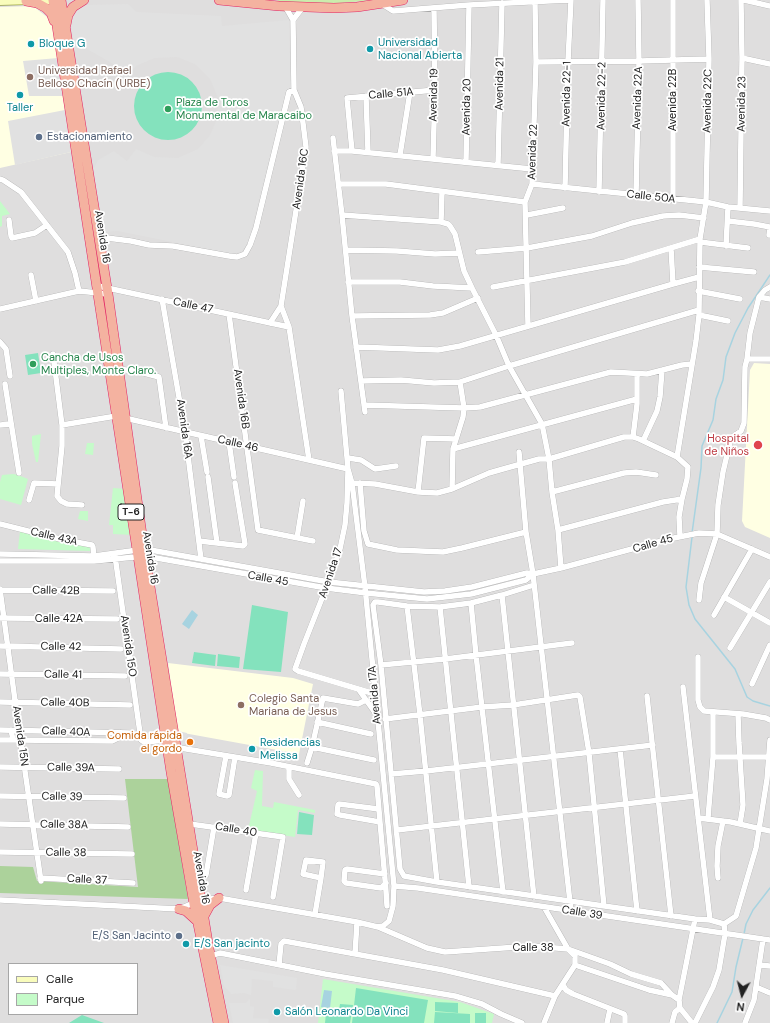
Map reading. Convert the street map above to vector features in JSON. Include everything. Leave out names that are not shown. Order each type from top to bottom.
[{"type":"highway","points":[[53,0],[66,0]]},
{"type":"highway","name":"Avenida 16","points":[[53,0],[62,30],[99,238],[116,416],[177,743],[190,824],[198,902]]},
{"type":"highway","name":"Avenida 16","points":[[61,0],[62,30],[103,290],[119,369],[127,419],[141,553],[167,744],[198,902],[218,1023]]},
{"type":"highway","points":[[62,30],[68,15],[76,5],[84,0]]},
{"type":"highway","points":[[219,0],[282,6],[334,8],[403,0]]},
{"type":"highway","points":[[270,0],[282,6]]},
{"type":"highway","points":[[26,1],[46,8],[62,30]]},
{"type":"highway","points":[[179,909],[201,919],[210,905],[219,898]]},
{"type":"highway","name":"Avenida 16","points":[[201,919],[211,956],[224,1023]]},
{"type":"main road","points":[[0,1],[53,0]]},
{"type":"street","points":[[384,2],[393,11],[469,5],[568,0]]},
{"type":"street","name":"Avenida 22-1","points":[[565,188],[571,0]]},
{"type":"street","name":"Avenida 22-2","points":[[599,192],[603,61],[603,0]]},
{"type":"street","name":"Avenida 22A","points":[[636,196],[639,61],[638,0]]},
{"type":"street","name":"Avenida 22B","points":[[672,200],[673,0]]},
{"type":"street","name":"Avenida 22C","points":[[677,457],[696,341],[699,313],[698,291],[700,241],[706,202],[709,59],[707,0]]},
{"type":"street","points":[[742,0],[770,6]]},
{"type":"street","name":"Avenida 23","points":[[740,207],[742,0]]},
{"type":"street","name":"Avenida 22","points":[[528,326],[526,202],[532,184],[536,62],[535,2]]},
{"type":"street","name":"Avenida 21","points":[[498,165],[502,3]]},
{"type":"street","name":"Avenida 20","points":[[466,162],[469,5]]},
{"type":"street","name":"Avenida 16C","points":[[281,306],[306,147],[301,107],[294,90],[293,20],[282,6]]},
{"type":"street","points":[[293,20],[303,7]]},
{"type":"street","name":"Avenida 19","points":[[433,158],[435,90],[434,8]]},
{"type":"street","points":[[742,58],[770,64]]},
{"type":"street","points":[[536,62],[709,59]]},
{"type":"street","points":[[99,238],[131,241],[149,245],[173,246],[237,257],[245,254],[256,228],[270,164],[289,92],[294,90]]},
{"type":"street","name":"Calle 51A","points":[[352,151],[347,99],[435,90]]},
{"type":"street","points":[[400,155],[410,92]]},
{"type":"street","points":[[366,96],[368,152]]},
{"type":"street","points":[[332,138],[339,184],[348,282],[365,412]]},
{"type":"street","points":[[334,151],[368,152],[532,169]]},
{"type":"street","points":[[0,179],[21,192],[68,252],[79,291],[0,309]]},
{"type":"street","points":[[339,184],[386,184],[526,202]]},
{"type":"street","name":"Calle 50A","points":[[532,184],[672,200],[706,202],[770,211]]},
{"type":"street","points":[[441,222],[442,192]]},
{"type":"street","points":[[726,246],[728,206]]},
{"type":"street","points":[[527,215],[563,208]]},
{"type":"street","points":[[342,215],[441,222],[448,224],[455,234],[464,271],[496,335],[509,366],[542,424],[549,459],[561,568]]},
{"type":"street","points":[[478,252],[527,248],[592,236],[632,223],[663,216],[679,215],[704,218]]},
{"type":"street","points":[[8,220],[11,236],[15,239],[36,233],[47,225]]},
{"type":"street","points":[[728,221],[754,224],[770,228],[769,235]]},
{"type":"street","points":[[493,287],[625,262],[700,241],[748,248]]},
{"type":"street","points":[[672,248],[673,284]]},
{"type":"street","points":[[346,250],[397,251],[435,254],[459,253]]},
{"type":"street","points":[[699,268],[754,272]]},
{"type":"street","points":[[31,275],[36,301]]},
{"type":"street","points":[[356,347],[438,350],[460,346],[673,284],[699,278]]},
{"type":"street","points":[[348,282],[400,282],[433,286],[472,288]]},
{"type":"street","points":[[699,600],[701,583],[717,534],[718,505],[722,478],[731,438],[741,430],[744,424],[745,367],[750,333],[759,297],[770,287]]},
{"type":"street","name":"Calle 47","points":[[79,291],[103,290],[162,299],[289,327]]},
{"type":"street","points":[[698,291],[740,299]]},
{"type":"street","points":[[759,297],[770,299]]},
{"type":"street","points":[[352,316],[430,315],[443,313],[478,298]]},
{"type":"street","name":"Avenida 16A","points":[[162,299],[185,432],[201,559]]},
{"type":"street","points":[[270,323],[281,306]]},
{"type":"street","points":[[281,306],[289,327],[309,460]]},
{"type":"street","points":[[361,381],[401,380],[434,383],[460,382],[509,366],[699,313],[728,321]]},
{"type":"street","name":"Avenida 16B","points":[[230,314],[258,528],[260,531],[297,538]]},
{"type":"street","points":[[0,342],[6,349],[10,376]]},
{"type":"street","points":[[53,354],[62,425],[58,498],[68,504],[82,505]]},
{"type":"street","points":[[747,359],[770,359]]},
{"type":"street","points":[[364,405],[464,408],[480,407],[524,394],[611,372],[637,374],[662,370],[682,364],[692,364]]},
{"type":"street","points":[[119,369],[159,377],[166,428]]},
{"type":"street","points":[[643,441],[656,411],[660,397],[662,370]]},
{"type":"street","points":[[633,437],[637,404],[637,374]]},
{"type":"street","points":[[452,489],[453,449],[463,417],[464,408],[460,382]]},
{"type":"street","points":[[5,384],[19,473]]},
{"type":"street","points":[[341,391],[348,469]]},
{"type":"street","points":[[453,449],[637,399]]},
{"type":"street","points":[[62,425],[116,416]]},
{"type":"street","name":"Calle 46","points":[[116,416],[348,469]]},
{"type":"street","points":[[0,425],[11,424]]},
{"type":"street","points":[[201,436],[217,543]]},
{"type":"street","points":[[352,483],[375,484],[418,492],[437,493],[452,489],[489,473],[539,459],[549,459],[624,437],[633,437],[677,457],[688,467],[679,517],[680,536]]},
{"type":"street","points":[[418,492],[424,438],[456,439]]},
{"type":"street","points":[[228,442],[234,476]]},
{"type":"street","points":[[519,452],[526,532],[542,648],[571,911]]},
{"type":"street","points":[[348,458],[361,460],[375,469],[396,466]]},
{"type":"street","name":"Avenida 17A","points":[[348,469],[352,483],[366,593],[376,714],[394,886],[393,906],[389,921],[383,926],[378,927]]},
{"type":"street","name":"Avenida 17","points":[[348,469],[345,525],[340,549],[295,668],[298,671],[359,690]]},
{"type":"street","points":[[552,492],[624,473],[636,472],[656,475]]},
{"type":"street","points":[[199,541],[243,546],[245,544],[235,483]]},
{"type":"street","points":[[360,483],[364,531],[368,544],[397,550],[443,552],[526,532]]},
{"type":"street","points":[[29,500],[34,484],[58,484]]},
{"type":"street","points":[[558,530],[663,502],[682,499]]},
{"type":"street","points":[[303,501],[297,538],[313,541]]},
{"type":"street","name":"Calle 43A","points":[[0,524],[60,539],[92,545],[94,547],[94,558]]},
{"type":"street","name":"Calle 45","points":[[0,561],[94,558],[115,553],[141,553],[201,559],[328,582],[424,592],[472,587],[527,573],[533,574],[561,568],[680,536],[699,533],[717,534],[770,557]]},
{"type":"street","points":[[714,615],[752,549]]},
{"type":"street","name":"Avenida 15O","points":[[115,553],[141,740],[144,742],[167,744]]},
{"type":"street","name":"Calle 45","points":[[0,554],[116,559],[141,553],[326,588],[427,599],[458,596],[526,580],[533,574]]},
{"type":"street","points":[[730,648],[770,582]]},
{"type":"street","points":[[534,585],[502,595],[440,607],[407,606],[378,602],[375,602],[373,605],[381,665],[400,869],[404,876],[534,897],[710,920],[724,924],[736,916],[756,848],[767,779],[770,740]]},
{"type":"street","name":"Calle 42B","points":[[0,590],[113,591]]},
{"type":"street","name":"Avenida 15N","points":[[0,590],[2,618],[8,646],[41,880]]},
{"type":"street","points":[[502,595],[534,897]]},
{"type":"street","points":[[724,597],[770,623]]},
{"type":"street","points":[[471,602],[503,892]]},
{"type":"street","points":[[407,606],[437,882]]},
{"type":"street","points":[[440,607],[469,887]]},
{"type":"street","name":"Calle 42A","points":[[2,618],[117,619]]},
{"type":"street","points":[[381,665],[508,652],[572,643]]},
{"type":"street","points":[[752,684],[770,645]]},
{"type":"street","name":"Calle 42","points":[[0,646],[121,649]]},
{"type":"street","points":[[698,657],[698,700],[700,707],[704,711],[755,716],[770,720]]},
{"type":"street","name":"Calle 41","points":[[0,674],[125,676]]},
{"type":"street","points":[[683,688],[710,920]]},
{"type":"street","points":[[359,690],[375,694]]},
{"type":"street","points":[[359,690],[376,714]]},
{"type":"street","points":[[385,719],[482,707],[513,705],[578,695],[580,697],[589,753],[604,906]]},
{"type":"street","points":[[647,696],[671,916]]},
{"type":"street","points":[[306,763],[312,747],[323,698],[358,704],[366,700]]},
{"type":"street","name":"Calle 40B","points":[[0,702],[130,705]]},
{"type":"street","points":[[708,818],[713,757],[713,712]]},
{"type":"street","points":[[738,714],[743,805],[740,824]]},
{"type":"street","points":[[317,722],[371,734]]},
{"type":"street","name":"Calle 40A","points":[[0,730],[130,733]]},
{"type":"street","points":[[0,740],[13,740],[11,730]]},
{"type":"street","points":[[73,732],[73,740]]},
{"type":"street","name":"Calle 40A","points":[[13,740],[112,741],[118,738],[121,733]]},
{"type":"street","points":[[167,744],[177,743],[226,756],[271,763],[376,784],[386,883],[386,906]]},
{"type":"street","points":[[391,774],[426,772],[653,745]]},
{"type":"street","points":[[312,747],[374,760]]},
{"type":"street","points":[[620,749],[637,911]]},
{"type":"street","points":[[226,756],[219,792],[220,795],[228,796],[235,757]]},
{"type":"street","points":[[713,757],[769,757]]},
{"type":"street","name":"Calle 39A","points":[[0,767],[118,769]]},
{"type":"street","points":[[289,767],[289,779],[299,795]]},
{"type":"street","points":[[222,778],[231,780]]},
{"type":"street","name":"Calle 39","points":[[0,796],[124,798]]},
{"type":"street","points":[[397,830],[695,796]]},
{"type":"street","points":[[379,808],[339,804],[337,814],[380,822]]},
{"type":"street","points":[[698,818],[708,818],[770,831]]},
{"type":"street","points":[[718,878],[718,846],[723,821]]},
{"type":"street","name":"Calle 38A","points":[[0,824],[128,827]]},
{"type":"street","name":"Calle 40","points":[[190,824],[283,837],[273,897]]},
{"type":"street","points":[[206,875],[214,827]]},
{"type":"street","points":[[246,890],[256,833]]},
{"type":"street","name":"Calle 38","points":[[0,852],[132,854]]},
{"type":"street","points":[[385,874],[345,870],[344,881],[346,883],[381,888],[386,883]]},
{"type":"street","points":[[315,914],[321,878]]},
{"type":"street","name":"Calle 37","points":[[41,880],[133,883]]},
{"type":"street","name":"Calle 39","points":[[394,886],[418,888],[770,940]]},
{"type":"street","name":"Calle 38","points":[[179,909],[198,902],[219,898],[315,914],[378,927],[427,948],[445,952],[532,946],[568,948],[610,964],[631,974],[661,983],[679,1000]]},
{"type":"street","points":[[0,900],[179,909]]},
{"type":"street","points":[[544,907],[568,948],[575,956],[575,965],[555,996],[544,1023]]},
{"type":"street","points":[[692,1023],[680,1008],[679,1000],[695,919]]},
{"type":"street","points":[[355,954],[357,922]]},
{"type":"street","points":[[695,1023],[713,987],[720,963],[725,934],[724,924]]},
{"type":"street","points":[[747,1022],[754,1000],[763,939]]},
{"type":"street","points":[[279,965],[281,944],[284,940],[443,970],[555,996]]},
{"type":"street","points":[[211,956],[220,953],[455,996],[482,1004],[522,1023]]},
{"type":"street","points":[[575,965],[649,990],[672,995]]},
{"type":"street","points":[[759,965],[770,966]]},
{"type":"street","points":[[563,985],[566,990],[573,994],[624,1014],[625,1023]]},
{"type":"street","points":[[756,988],[770,993]]},
{"type":"street","points":[[672,1023],[675,1012],[680,1008]]},
{"type":"street","points":[[607,1023],[610,1009]]},
{"type":"shaded area","points":[[0,0],[770,0],[770,1023],[0,1023]]},
{"type":"shaded area","points":[[128,4],[137,12],[221,16],[222,26],[289,20],[291,87],[286,92],[252,227],[247,245],[242,251],[233,254],[118,231],[104,232],[93,170],[98,160],[114,151],[127,161],[136,149],[154,157],[178,158],[198,149],[210,135],[217,119],[218,98],[210,79],[195,64],[177,57],[155,58],[138,65],[129,73],[73,41],[71,23],[77,9],[87,5]]},
{"type":"shaded area","name":"Universidad Rafael Belloso Chacín (URBE)","points":[[33,6],[52,21],[71,152],[0,168],[0,7]]},
{"type":"shaded area","points":[[58,58],[63,96],[29,96],[23,61]]},
{"type":"shaded area","name":"Estacionamiento","points":[[65,110],[71,152],[15,165],[8,121]]},
{"type":"shaded area","name":"Hospital de Niños","points":[[754,363],[770,364],[770,538],[745,527],[742,521],[750,370]]},
{"type":"shaded area","name":"Colegio Santa Mariana de Jesus","points":[[168,663],[293,678],[313,684],[299,754],[178,732]]},
{"type":"shaded area","points":[[178,731],[187,733],[185,746],[179,745]]},
{"type":"shaded area","points":[[220,965],[297,978],[296,990],[273,987],[273,981],[252,979],[251,995],[245,993],[231,994],[224,986]]},
{"type":"shaded area","points":[[249,999],[250,1006],[254,1007],[253,1018],[269,1019],[268,1023],[233,1023],[229,1003],[246,1003]]},
{"type":"green space","points":[[277,0],[372,0],[332,4],[282,3]]},
{"type":"green space","name":"Plaza de Toros Monumental de Maracaibo","points":[[168,72],[181,75],[192,82],[199,93],[202,106],[199,119],[192,130],[181,137],[168,140],[155,137],[144,130],[137,119],[134,106],[137,93],[144,82],[155,75]]},
{"type":"green space","points":[[0,201],[10,214],[2,216],[2,226],[0,227]]},
{"type":"green space","name":"Cancha de Usos Multiples, Monte Claro.","points":[[38,353],[41,373],[28,375],[25,355]]},
{"type":"green space","points":[[41,434],[38,462],[36,462],[32,444],[32,436]]},
{"type":"green space","points":[[87,443],[94,443],[93,455],[85,454]]},
{"type":"green space","points":[[13,474],[28,479],[21,505],[0,499],[0,482],[2,475]]},
{"type":"green space","points":[[113,488],[126,489],[133,535],[113,534],[113,525],[109,525]]},
{"type":"green space","points":[[80,511],[88,511],[88,521],[78,519]]},
{"type":"green space","points":[[20,531],[90,547],[91,551],[18,549]]},
{"type":"green space","points":[[252,605],[288,612],[281,672],[243,669]]},
{"type":"green space","points":[[194,652],[216,655],[215,666],[192,663]]},
{"type":"green space","points":[[218,654],[240,657],[239,668],[217,666]]},
{"type":"green space","points":[[255,770],[263,771],[262,806],[273,808],[274,802],[315,810],[315,813],[298,810],[295,837],[248,830],[257,791],[251,788]]},
{"type":"green space","points":[[125,779],[168,779],[188,899],[0,893],[0,866],[33,867],[37,881],[138,887]]},
{"type":"green space","points":[[299,812],[314,815],[312,835],[297,834]]},
{"type":"green space","points":[[323,979],[460,1002],[494,1014],[492,1023],[318,1023]]},
{"type":"green space","points":[[356,988],[428,1000],[424,1023],[352,1023]]},
{"type":"green space","points":[[435,1002],[458,1003],[458,1013],[435,1011]]},
{"type":"green space","points":[[340,1004],[353,1005],[350,1023],[325,1023],[326,1013],[338,1015]]},
{"type":"green space","points":[[435,1012],[470,1014],[470,1023],[434,1023]]},
{"type":"green space","points":[[475,1013],[486,1013],[486,1023],[475,1023]]},
{"type":"green space","points":[[82,1015],[104,1023],[69,1023]]},
{"type":"water","points":[[192,610],[198,615],[189,629],[182,624]]},
{"type":"water","points":[[324,990],[332,991],[330,1008],[321,1007]]},
{"type":"waterway","points":[[692,533],[701,468],[702,446],[713,420],[716,399],[723,380],[726,357],[735,333],[748,308],[770,275]]},
{"type":"waterway","points":[[692,537],[686,587],[689,605],[695,619],[735,669],[747,697],[753,701],[770,706]]},
{"type":"waterway","points":[[744,934],[746,924],[753,910],[770,888]]},
{"type":"waterway","points":[[717,1023],[732,992],[743,938]]},
{"type":"place","name":"Bloque G","points":[[31,44]]},
{"type":"place","name":"Universidad Nacional Abierta","points":[[370,49]]},
{"type":"place","name":"Universidad Rafael Belloso Chacín (URBE)","points":[[30,77]]},
{"type":"place","name":"Taller","points":[[20,95]]},
{"type":"place","name":"Plaza de Toros Monumental de Maracaibo","points":[[168,109]]},
{"type":"place","name":"Estacionamiento","points":[[39,137]]},
{"type":"place","name":"Cancha de Usos Multiples, Monte Claro.","points":[[33,364]]},
{"type":"place","name":"Hospital de Niños","points":[[758,445]]},
{"type":"place","name":"Colegio Santa Mariana de Jesus","points":[[241,705]]},
{"type":"place","name":"Comida rápida el gordo","points":[[190,742]]},
{"type":"place","name":"Residencias Melissa","points":[[252,749]]},
{"type":"place","name":"E/S San Jacinto","points":[[179,936]]},
{"type":"place","name":"E/S San jacinto","points":[[186,944]]},
{"type":"place","name":"Salón Leonardo Da Vinci","points":[[277,1012]]}]
